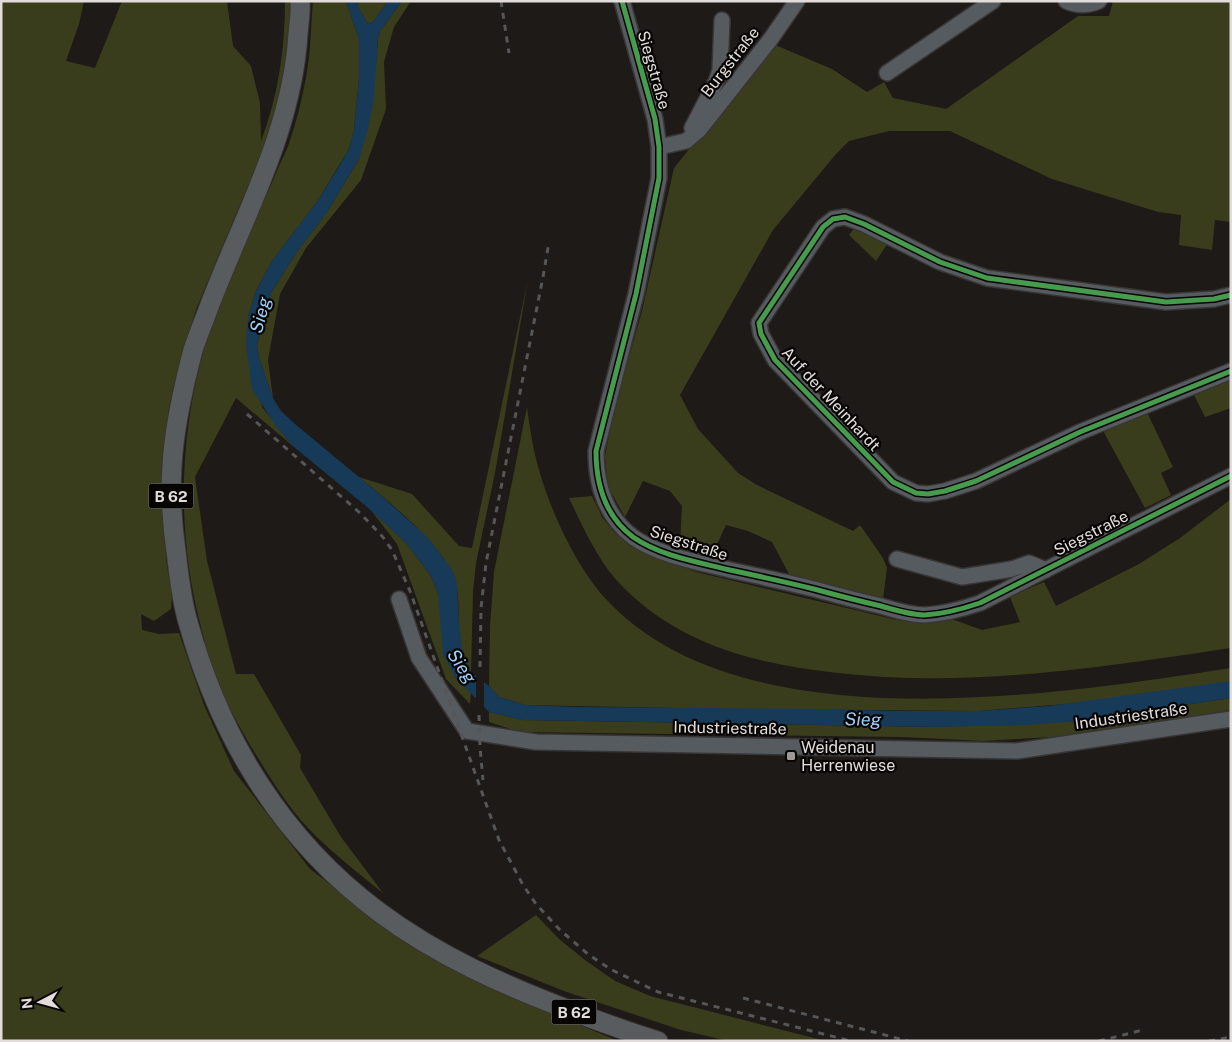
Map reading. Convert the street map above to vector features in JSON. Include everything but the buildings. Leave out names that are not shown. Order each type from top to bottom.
[{"type":"main road","name":"B 62","points":[[300,1],[297,54],[292,86],[280,129],[194,347],[174,438],[171,468],[172,506],[180,582],[187,620],[210,690],[239,753],[282,818],[304,845],[331,872],[378,911],[439,952],[522,992],[658,1041]]},
{"type":"street","name":"Siegstraße","points":[[622,1],[655,119],[660,147],[659,178],[636,294],[596,451],[596,468],[603,499],[616,521],[633,537],[644,544],[672,555],[697,562],[778,580],[910,614],[925,614],[964,608],[980,603],[1231,476]]},
{"type":"street","name":"Burgstraße","points":[[686,141],[699,130],[770,40],[797,1]]},
{"type":"street","points":[[887,73],[993,1]]},
{"type":"street","points":[[1066,1],[1077,6],[1090,5],[1099,1]]},
{"type":"street","name":"Burgstraße","points":[[686,141],[716,82],[720,70],[722,20]]},
{"type":"street","points":[[660,147],[686,141]]},
{"type":"street","name":"Auf der Meinhardt","points":[[1231,295],[1214,299],[1166,302],[987,278],[940,262],[864,224],[845,217],[833,219],[822,227],[759,323],[761,334],[775,360],[893,482],[916,494],[945,491],[976,481],[1080,432],[1231,371]]},
{"type":"street","name":"Siegstraße","points":[[897,559],[962,577],[1012,569],[1029,563],[1046,570]]},
{"type":"street","name":"Industriestraße","points":[[398,599],[419,658],[467,730],[518,740],[536,742],[1017,751],[1231,720]]},
{"type":"green space","points":[[1,1],[84,1],[79,24],[66,61],[95,68],[122,1],[227,1],[233,46],[251,66],[260,103],[261,141],[272,107],[282,55],[285,1],[290,1],[290,29],[283,79],[271,131],[197,307],[175,380],[168,413],[166,559],[172,596],[171,609],[154,621],[141,614],[142,630],[159,634],[179,633],[204,705],[234,771],[310,869],[407,942],[497,990],[618,1041],[1,1041]]},
{"type":"green space","points":[[313,1],[346,1],[359,39],[359,79],[354,130],[349,149],[317,202],[272,261],[256,291],[248,317],[262,407],[294,447],[236,398],[195,477],[207,561],[236,674],[254,674],[301,755],[300,768],[341,837],[383,893],[335,854],[301,820],[286,802],[242,732],[225,699],[211,665],[192,587],[186,547],[184,507],[185,466],[188,426],[195,386],[217,308],[294,129],[308,65]]},
{"type":"green space","points":[[357,1],[388,1],[373,22],[368,24],[358,7]]},
{"type":"green space","points":[[402,1],[411,1],[394,27],[384,62],[386,109],[361,180],[306,248],[280,294],[268,360],[273,398],[259,358],[257,345],[271,293],[296,253],[327,212],[359,159],[376,65],[378,38],[380,31]]},
{"type":"green space","points":[[1113,1],[1231,1],[1231,222],[1215,220],[1212,250],[1179,245],[1181,215],[1158,212],[1052,179],[950,131],[889,131],[849,141],[773,230],[680,395],[698,429],[738,473],[757,485],[853,531],[860,525],[883,558],[887,568],[883,599],[789,574],[772,542],[748,531],[726,525],[712,555],[680,545],[682,506],[670,491],[643,481],[625,517],[608,487],[605,456],[614,410],[642,311],[674,168],[773,44],[832,69],[867,92],[884,82],[893,98],[946,109],[1078,16],[1109,16]]},
{"type":"green space","points":[[856,226],[888,243],[876,261],[849,235]]},
{"type":"green space","points":[[528,279],[495,473],[476,563],[473,592],[471,672],[463,659],[460,646],[456,583],[451,570],[429,540],[359,477],[412,494],[459,546],[472,548]]},
{"type":"green space","points":[[1231,378],[1231,408],[1205,417],[1193,393]]},
{"type":"green space","points":[[527,407],[534,450],[552,508],[570,547],[592,582],[604,597],[662,644],[734,675],[815,692],[902,698],[991,697],[1078,689],[1231,668],[1231,682],[1103,701],[979,711],[525,705],[499,697],[489,686],[490,626],[494,572]]},
{"type":"green space","points":[[1146,410],[1173,467],[1161,473],[1171,495],[1145,508],[1101,427]]},
{"type":"green space","points":[[592,496],[602,517],[614,532],[629,545],[696,572],[897,620],[922,622],[949,618],[982,630],[1020,622],[1010,597],[1044,582],[1056,606],[1139,564],[1180,538],[1231,499],[1231,648],[1081,669],[980,677],[880,677],[829,672],[773,663],[719,648],[693,637],[646,607],[624,588],[615,579],[600,557],[586,534],[569,498]]},
{"type":"green space","points":[[370,509],[406,543],[431,576],[438,594],[455,677],[471,692],[470,704],[446,679],[397,544]]},
{"type":"green space","points":[[1231,698],[1231,710],[1069,736],[983,741],[903,737],[520,732],[489,722],[489,712],[522,720],[935,727],[1078,721]]},
{"type":"green space","points":[[536,915],[559,939],[615,981],[650,996],[826,1041],[729,1041],[681,1030],[564,991],[477,956]]},
{"type":"water","name":"Sieg","points":[[346,1],[357,1],[358,7],[368,24],[373,22],[388,1],[402,1],[380,31],[378,38],[374,98],[368,129],[359,159],[327,212],[296,253],[271,293],[257,345],[259,358],[273,398],[281,411],[383,497],[429,539],[453,571],[457,584],[463,658],[471,672],[489,686],[499,697],[525,705],[580,707],[979,711],[1049,706],[1231,681],[1231,698],[1078,721],[1028,725],[935,727],[522,720],[489,712],[455,677],[443,654],[438,594],[431,576],[406,543],[367,507],[294,447],[275,425],[252,389],[246,345],[248,317],[256,291],[272,261],[317,202],[340,165],[349,149],[354,130],[359,79],[359,39]]},
{"type":"pier","points":[[476,673],[484,679],[484,710],[476,701]]},
{"type":"railway","points":[[501,1],[509,53]]},
{"type":"railway","points":[[480,667],[481,608],[486,563],[549,242]]},
{"type":"railway","points":[[247,414],[360,513],[382,536],[392,550],[410,591],[499,840],[523,885],[536,904],[560,930],[589,955],[612,970],[658,992],[851,1041]]},
{"type":"railway","points":[[479,715],[483,780]]},
{"type":"railway","points":[[743,998],[908,1041]]},
{"type":"railway","points":[[1099,1041],[1143,1030]]},
{"type":"railway","points":[[1209,1041],[1231,1037]]},
{"type":"cycle path","points":[[622,1],[655,119],[659,147],[659,178],[636,294],[596,451],[596,464],[600,488],[609,510],[623,529],[633,537],[667,554],[692,561],[804,586],[903,612],[919,615],[932,614],[953,611],[980,603],[1231,476]]},
{"type":"cycle path","points":[[1231,295],[1214,299],[1166,302],[987,278],[940,262],[864,224],[845,217],[833,219],[823,227],[759,323],[761,334],[775,360],[893,482],[916,493],[928,494],[945,491],[976,481],[1080,432],[1231,371]]},
{"type":"place","name":"Weidenau Herrenwiese","points":[[791,756]]}]
